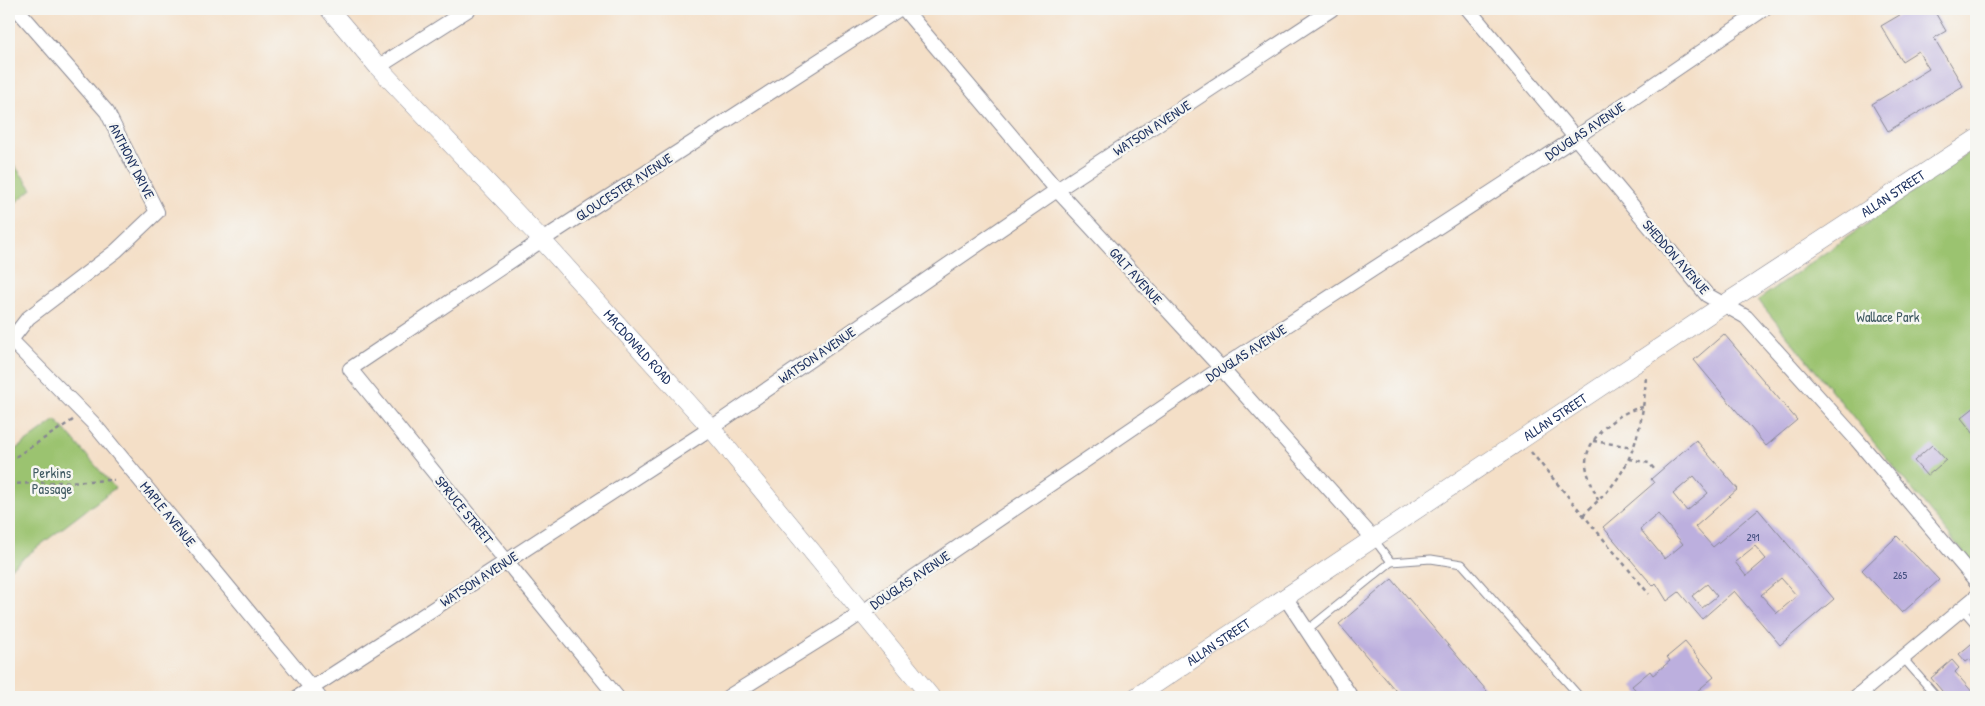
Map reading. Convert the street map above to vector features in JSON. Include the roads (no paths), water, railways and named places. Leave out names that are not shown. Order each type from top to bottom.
[{"type":"street","name":"ANTHONY DRIVE","points":[[10,339],[28,318],[116,251],[157,212],[107,112],[17,9]]},
{"type":"street","name":"MACDONALD ROAD","points":[[329,9],[378,67],[542,240],[711,428],[931,697]]},
{"type":"street","points":[[378,67],[469,9]]},
{"type":"street","name":"GLOUCESTER AVENUE","points":[[350,369],[542,240],[900,9]]},
{"type":"street","name":"GALT AVENUE","points":[[904,9],[1057,190],[1221,368],[1373,538]]},
{"type":"street","name":"WATSON AVENUE","points":[[298,697],[315,693],[506,562],[711,428],[1057,190],[1332,9]]},
{"type":"street","name":"SHEDDON AVENUE","points":[[1468,9],[1707,295],[1746,317],[1857,440],[1976,581]]},
{"type":"street","name":"DOUGLAS AVENUE","points":[[728,697],[861,613],[1221,368],[1575,138],[1764,9]]},
{"type":"street","name":"ALLAN STREET","points":[[1136,697],[1723,304],[1976,140]]},
{"type":"street","name":"MAPLE AVENUE","points":[[10,339],[83,413],[315,693]]},
{"type":"street","name":"SPRUCE STREET","points":[[350,369],[617,697]]},
{"type":"street","points":[[1286,597],[1351,697]]},
{"type":"street","points":[[1856,697],[1976,598]]},
{"type":"lane","points":[[1373,538],[1391,562]]},
{"type":"lane","points":[[1307,630],[1391,562],[1431,560],[1462,564],[1580,697]]},
{"type":"lane","points":[[1962,609],[1976,625]]},
{"type":"lane","points":[[1903,658],[1936,697]]},
{"type":"park label","name":"Wallace Park","points":[[1888,317]]},
{"type":"park label","name":"Perkins Passage","points":[[52,482]]}]
